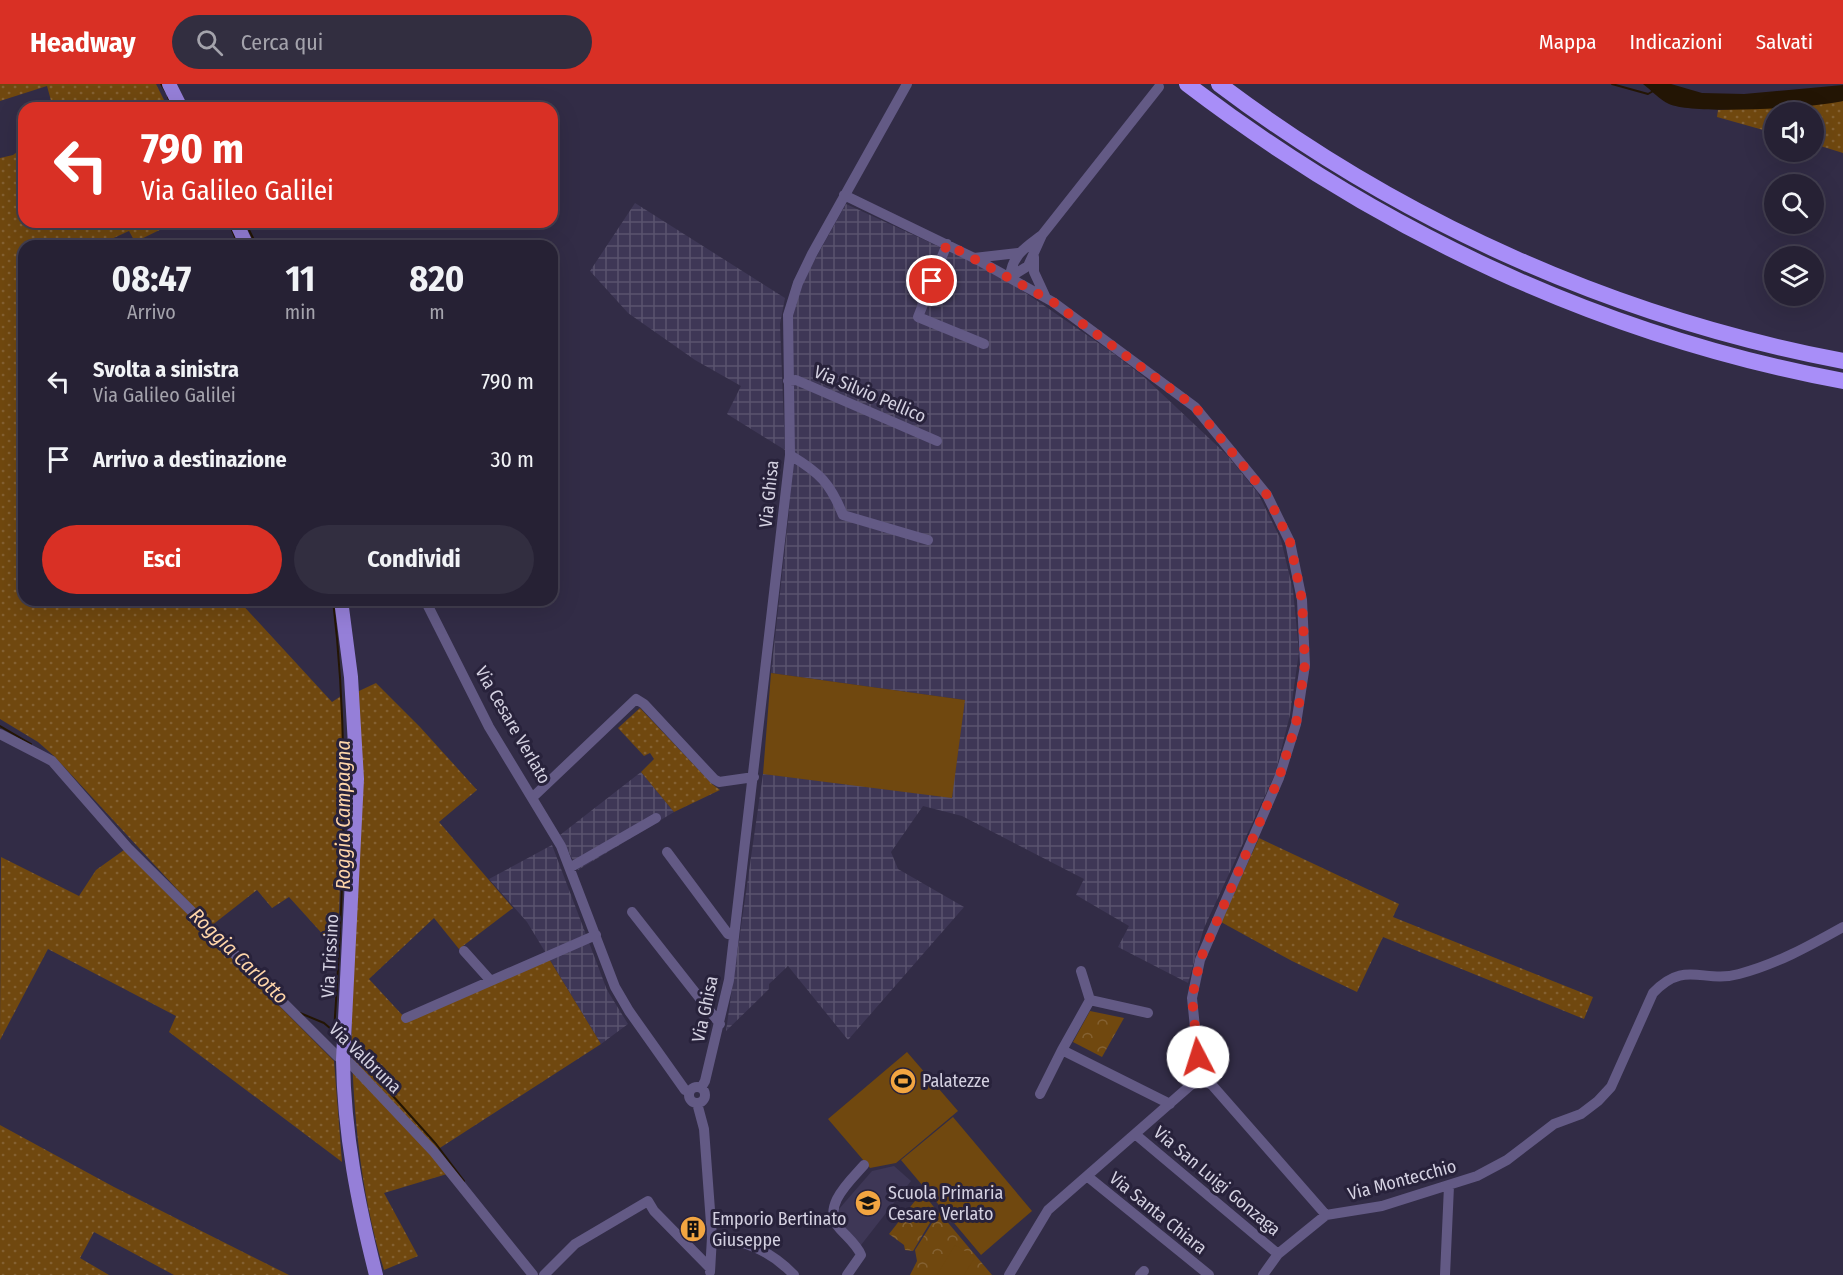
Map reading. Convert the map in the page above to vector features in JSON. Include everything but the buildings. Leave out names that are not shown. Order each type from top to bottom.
[{"type":"highway","points":[[1187,84],[1259,137],[1342,191],[1473,261],[1548,294],[1640,329],[1721,354],[1843,381]]},
{"type":"highway","points":[[1220,84],[1306,145],[1379,190],[1514,258],[1600,293],[1699,326],[1770,346],[1843,361]]},
{"type":"main road","points":[[169,84],[178,102]]},
{"type":"main road","name":"Via Trissino","points":[[343,606],[351,677],[357,779],[343,1060],[344,1102],[356,1197],[376,1275]]},
{"type":"street","name":"Via Ghisa","points":[[695,1090],[705,1081],[720,1024],[754,777],[790,455],[787,330],[792,299],[812,254],[907,84]]},
{"type":"street","points":[[1010,278],[1011,266],[1018,253],[1042,235],[1159,87]]},
{"type":"street","points":[[844,195],[947,244],[1047,298],[1195,407],[1267,495],[1290,542],[1302,600],[1305,664],[1296,724],[1279,778],[1200,960],[1192,998],[1200,1077],[1048,1210],[1015,1273]]},
{"type":"street","points":[[1010,278],[1024,270],[1034,257],[1042,235]]},
{"type":"street","points":[[947,244],[918,317],[984,344]]},
{"type":"street","points":[[974,258],[1018,253]]},
{"type":"street","points":[[1034,257],[1034,272],[1047,298]]},
{"type":"street","name":"Via Silvio Pellico","points":[[788,381],[796,380],[937,441]]},
{"type":"street","points":[[790,455],[824,479],[834,492],[843,515],[928,540]]},
{"type":"street","name":"Via Cesare Verlato","points":[[428,606],[489,727],[533,797],[571,867],[615,987],[629,1011],[685,1090],[695,1090]]},
{"type":"street","points":[[533,797],[636,699],[644,704],[714,779],[719,782],[754,777]]},
{"type":"street","name":"Via Valbruna","points":[[0,734],[52,761],[128,848],[343,1060],[350,1063],[434,1152],[533,1275]]},
{"type":"street","points":[[571,867],[656,818]]},
{"type":"street","points":[[667,852],[728,934],[734,935]]},
{"type":"street","points":[[632,912],[720,1024]]},
{"type":"street","name":"Via Montecchio","points":[[1200,1077],[1212,1085],[1326,1215],[1382,1206],[1477,1176],[1506,1160],[1554,1124],[1581,1114],[1598,1101],[1611,1087],[1653,993],[1664,981],[1678,974],[1735,975],[1785,960],[1843,927]]},
{"type":"street","points":[[406,1018],[596,935]]},
{"type":"street","points":[[464,951],[490,980]]},
{"type":"street","points":[[1040,1094],[1090,1000],[1081,971]]},
{"type":"street","points":[[1090,1000],[1148,1013]]},
{"type":"street","points":[[1062,1050],[1170,1104]]},
{"type":"street","points":[[695,1090],[705,1097],[697,1103],[704,1129],[712,1237],[710,1272]]},
{"type":"street","name":"Via San Luigi Gonzaga","points":[[1136,1134],[1278,1254]]},
{"type":"street","points":[[847,1275],[861,1255],[836,1225],[831,1212],[834,1204],[864,1165]]},
{"type":"street","name":"Via Santa Chiara","points":[[1087,1176],[1209,1275]]},
{"type":"street","points":[[1445,1275],[1449,1186]]},
{"type":"street","points":[[544,1275],[575,1244],[648,1201],[654,1211],[710,1272]]},
{"type":"street","points":[[1263,1275],[1278,1254],[1326,1215]]},
{"type":"street","points":[[712,1237],[752,1244],[770,1254],[794,1275]]},
{"type":"shaded area","points":[[1643,84],[1671,84],[1702,93],[1744,94],[1843,85],[1843,101],[1824,104],[1824,102],[1764,102],[1764,109],[1727,110],[1682,107],[1669,104]]},
{"type":"shaded area","points":[[635,203],[785,298],[780,324],[785,450],[727,414],[741,386],[695,360],[628,313],[590,271]]},
{"type":"shaded area","points":[[846,204],[966,259],[1014,285],[1143,376],[1228,456],[1258,493],[1281,540],[1293,590],[1299,652],[1290,715],[1275,774],[1204,928],[1188,983],[1118,947],[1129,926],[1076,895],[1084,879],[962,816],[923,806],[891,852],[898,869],[964,907],[848,1040],[788,966],[769,984],[769,989],[726,1031],[763,774],[909,789],[965,700],[771,673],[789,512],[792,453],[793,308],[804,279]]},
{"type":"shaded area","points":[[641,772],[674,812],[578,870],[560,835]]},
{"type":"shaded area","points":[[552,845],[607,990],[628,1024],[601,1044],[527,922],[489,879]]},
{"type":"shaded area","name":"Scuola Primaria Cesare Verlato","points":[[894,1166],[911,1181],[861,1245],[839,1221],[839,1209],[872,1171]]},
{"type":"green space","points":[[0,84],[156,84],[165,102],[51,102],[47,86],[0,101]]},
{"type":"green space","points":[[1843,101],[1843,153],[1824,147],[1824,102]]},
{"type":"green space","points":[[1764,107],[1764,130],[1717,117],[1718,110]]},
{"type":"green space","points":[[18,151],[18,228],[164,228],[139,240],[134,240],[129,231],[109,240],[18,240],[18,606],[244,606],[332,702],[341,696],[344,775],[338,940],[327,939],[289,897],[272,908],[257,890],[211,926],[54,756],[38,742],[0,719],[0,158]]},
{"type":"green space","points":[[771,673],[965,700],[952,798],[763,774]]},
{"type":"green space","points":[[376,683],[477,790],[439,822],[513,908],[459,949],[434,918],[369,979],[405,1018],[548,957],[601,1044],[432,1153],[447,1174],[384,1193],[418,1256],[384,1270],[367,1199],[357,1127],[352,1055],[359,691]]},
{"type":"green space","points":[[640,708],[720,790],[674,812],[641,772],[654,759],[650,753],[644,756],[618,728]]},
{"type":"green space","points":[[1259,838],[1399,904],[1393,917],[1593,997],[1584,1019],[1383,937],[1357,992],[1292,961],[1221,922]]},
{"type":"green space","points":[[124,850],[334,1061],[342,1162],[169,1032],[176,1016],[48,949],[0,1040],[1,857],[79,896],[96,870]]},
{"type":"green space","points":[[1090,1011],[1124,1018],[1102,1057],[1073,1042]]},
{"type":"green space","name":"Palatezze","points":[[907,1052],[958,1111],[896,1163],[870,1168],[828,1119]]},
{"type":"green space","points":[[953,1117],[1032,1211],[981,1255],[901,1160]]},
{"type":"green space","points":[[0,1125],[114,1187],[289,1275],[174,1275],[94,1232],[80,1258],[109,1275],[0,1275]]},
{"type":"green space","points":[[922,1192],[937,1211],[913,1251],[905,1250],[904,1245],[889,1234]]},
{"type":"green space","points":[[939,1212],[992,1275],[910,1275],[917,1261],[915,1250]]},
{"type":"green space","points":[[955,1245],[975,1257],[964,1275],[937,1275]]},
{"type":"waterway","name":"Roggia Campagna","points":[[161,84],[166,92]]},
{"type":"waterway","points":[[1612,84],[1648,94],[1655,90]]},
{"type":"waterway","name":"Roggia Campagna","points":[[168,97],[170,102]]},
{"type":"waterway","points":[[248,228],[254,240]]},
{"type":"waterway","name":"Roggia Campagna","points":[[232,230],[236,240]]},
{"type":"waterway","name":"Roggia Campagna","points":[[334,606],[342,708],[344,816],[334,1031]]},
{"type":"waterway","name":"Roggia Carlotto","points":[[0,726],[31,744]]},
{"type":"waterway","name":"Roggia Carlotto","points":[[300,1013],[324,1023],[338,1035]]},
{"type":"waterway","name":"Roggia Carlotto","points":[[348,1046],[436,1144],[464,1181]]},
{"type":"place","name":"Palatezze","points":[[903,1081]]},
{"type":"place","name":"Scuola Primaria Cesare Verlato","points":[[868,1203]]},
{"type":"place","name":"Emporio Bertinato Giuseppe","points":[[693,1229]]},
{"type":"route","points":[[932,281],[947,244],[1053,302],[1130,357],[1195,407],[1267,495],[1290,542],[1302,600],[1305,664],[1296,724],[1279,778],[1200,960],[1192,998],[1198,1057]]}]
